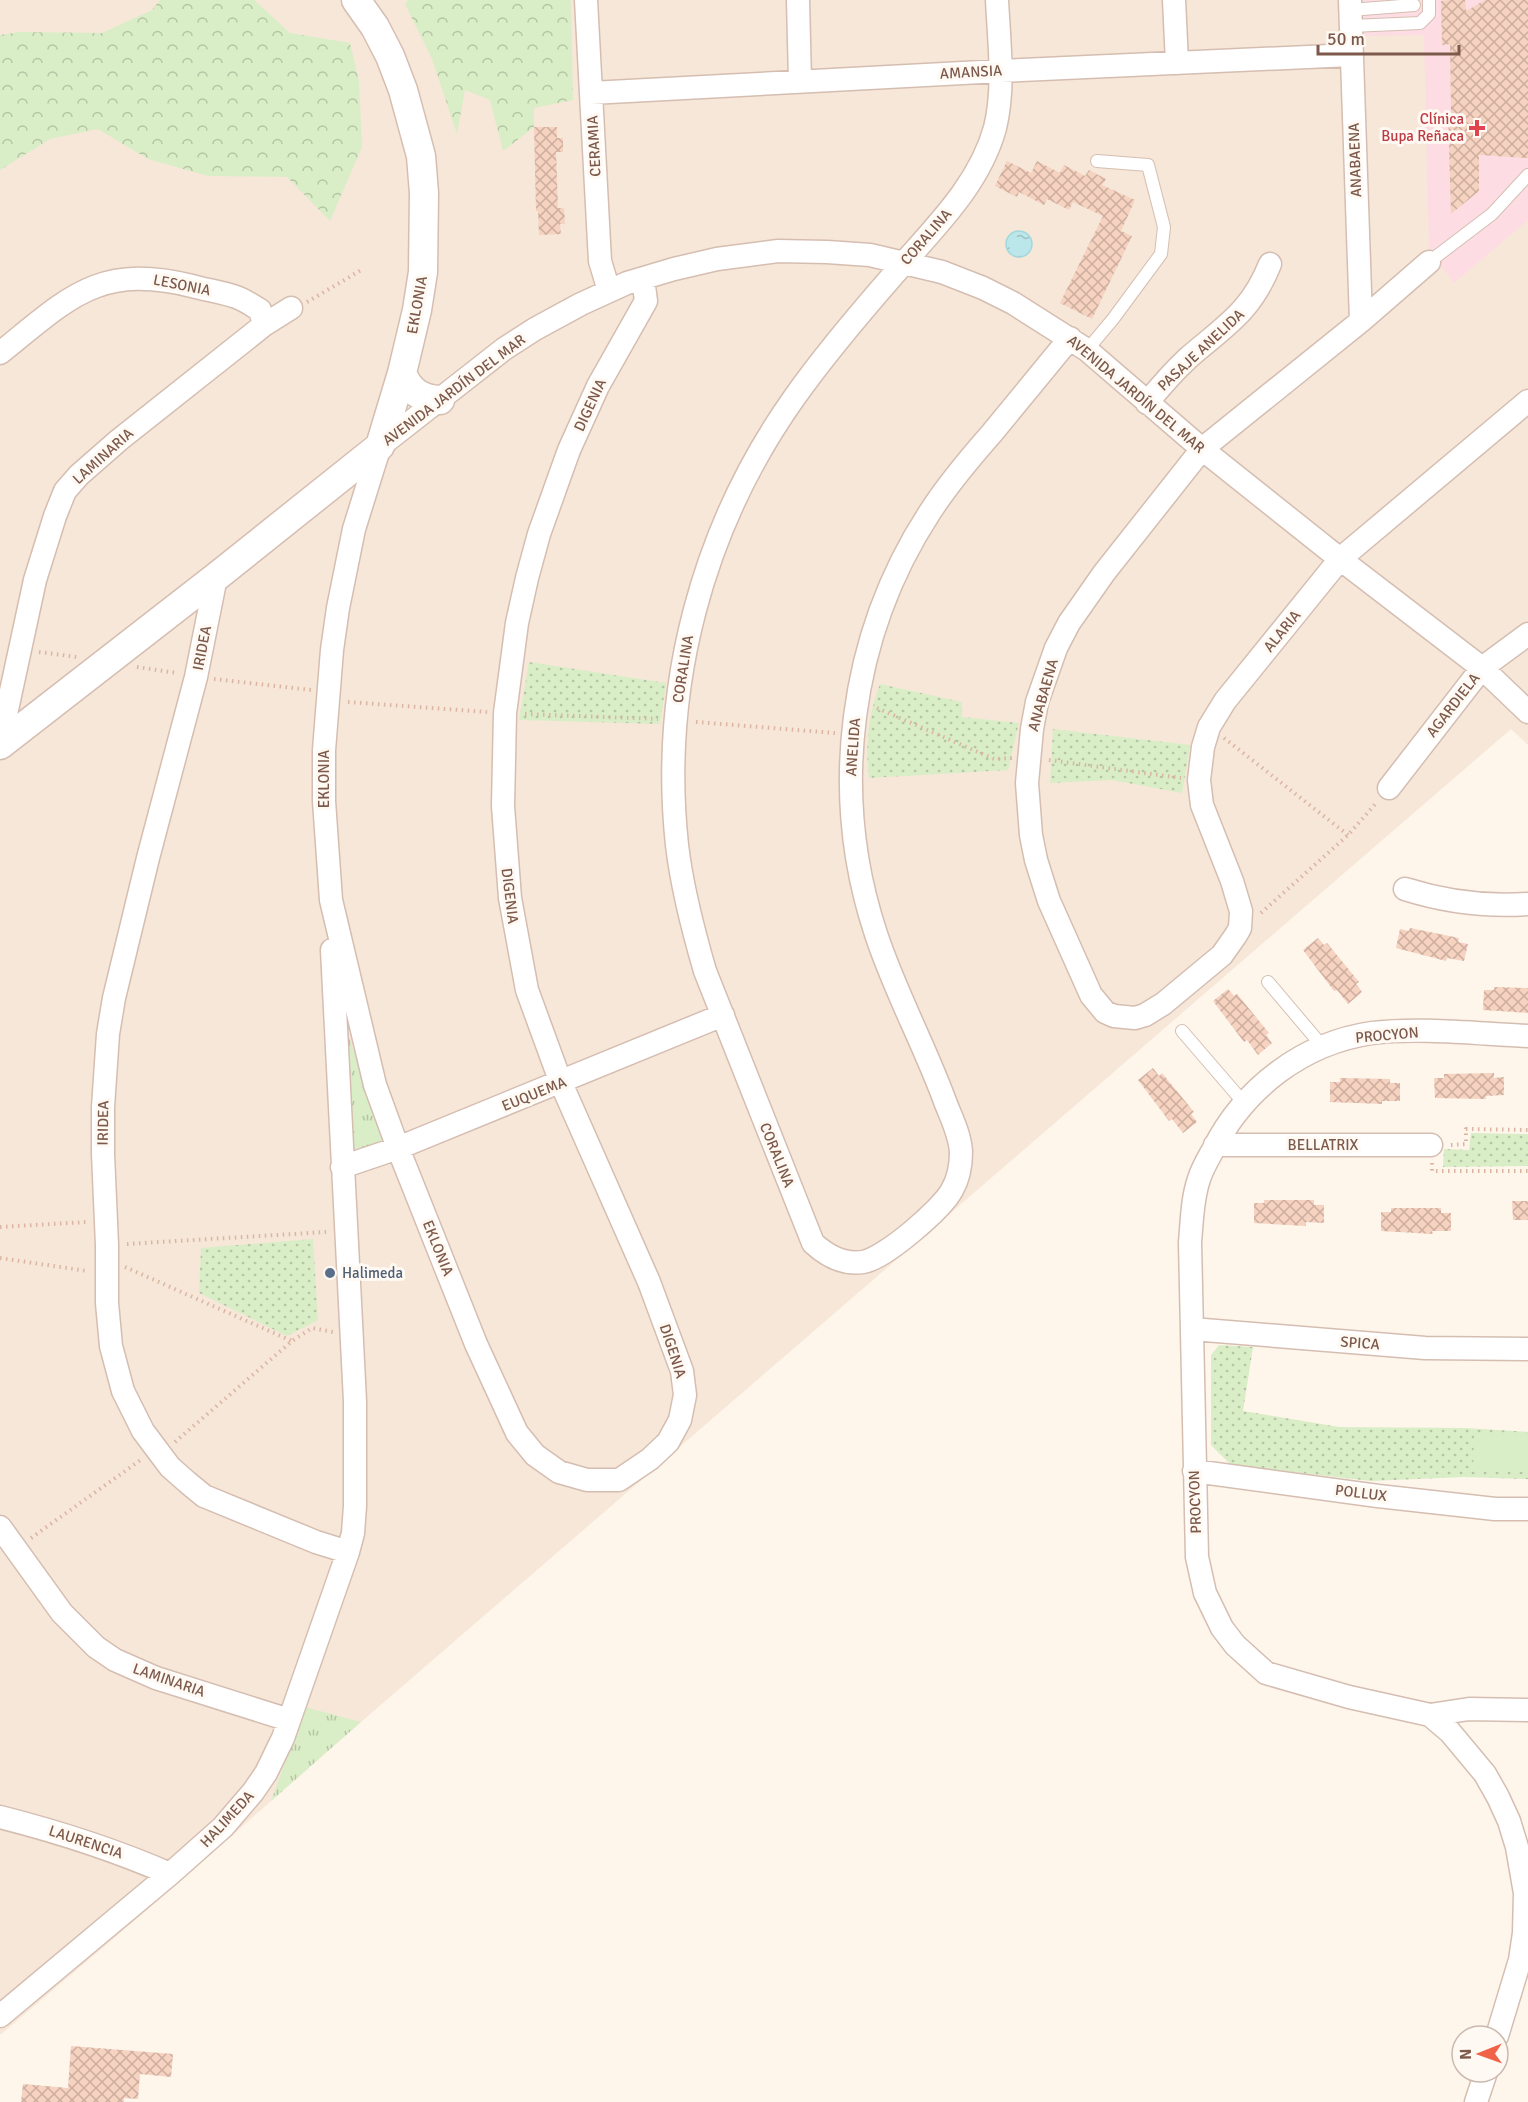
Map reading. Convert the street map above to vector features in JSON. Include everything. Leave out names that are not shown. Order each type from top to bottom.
[{"type":"street","name":"CERAMIA","points":[[586,0],[600,261],[609,291]]},
{"type":"street","points":[[798,0],[800,81]]},
{"type":"street","name":"CORALINA","points":[[947,1198],[881,1256],[872,1260],[854,1263],[842,1261],[822,1251],[813,1243],[705,971],[684,889],[678,847],[674,805],[675,720],[695,606],[719,533],[740,489],[773,429],[794,397],[860,313],[942,221],[980,165],[989,147],[997,119],[1000,90],[997,0]]},
{"type":"street","points":[[1174,0],[1177,63]]},
{"type":"street","name":"EKLONIA","points":[[363,3],[390,56],[404,90],[421,156],[424,204],[423,272],[417,310],[402,373],[354,530],[333,640],[324,750],[324,801],[331,900],[375,1085],[476,1344],[517,1433],[535,1455],[560,1472],[587,1480],[619,1480]]},
{"type":"street","name":"ANABAENA","points":[[1350,12],[1361,321]]},
{"type":"street","name":"AMANSIA","points":[[591,93],[1351,55]]},
{"type":"street","name":"AVENIDA JARDÍN DEL MAR","points":[[0,744],[504,349],[535,329],[609,291],[643,279],[717,259],[778,252],[870,255],[942,272],[1013,303],[1079,344],[1202,449],[1340,560],[1482,668],[1525,705]]},
{"type":"street","name":"ANABAENA","points":[[1236,935],[1222,955],[1163,1004],[1145,1015],[1124,1019],[1105,1012],[1091,995],[1049,901],[1036,860],[1028,809],[1028,757],[1037,702],[1056,648],[1069,623],[1104,573],[1138,533],[1202,449],[1361,321],[1429,262]]},
{"type":"street","name":"PASAJE ANELIDA","points":[[1147,403],[1172,374],[1219,335],[1245,309],[1264,280],[1270,264]]},
{"type":"street","name":"LESONIA","points":[[0,353],[70,298],[95,286],[131,278],[167,280],[237,297],[260,310],[264,325]]},
{"type":"street","name":"DIGENIA","points":[[619,1480],[650,1459],[675,1432],[684,1408],[684,1383],[649,1282],[561,1083],[527,990],[510,898],[503,806],[505,713],[517,623],[539,534],[569,450],[597,386],[645,301],[643,279]]},
{"type":"street","name":"LAMINARIA","points":[[0,744],[35,580],[65,491],[79,475],[119,440],[264,325],[291,308]]},
{"type":"street","name":"ANELIDA","points":[[947,1198],[961,1163],[959,1139],[937,1078],[887,965],[866,902],[853,835],[850,768],[857,699],[874,628],[891,585],[916,535],[946,489],[1079,344]]},
{"type":"street","points":[[402,373],[414,392],[430,400],[440,400]]},
{"type":"street","name":"ALARIA","points":[[1236,935],[1241,919],[1240,911],[1232,881],[1202,805],[1200,792],[1200,763],[1209,727],[1225,701],[1340,560],[1528,401]]},
{"type":"street","name":"IRIDEA","points":[[216,577],[196,677],[148,858],[114,998],[108,1034],[103,1107],[103,1154],[106,1274],[111,1346],[123,1391],[143,1431],[170,1467],[204,1496],[316,1542],[348,1552]]},
{"type":"street","name":"AGARDIELA","points":[[1389,788],[1482,668],[1528,634]]},
{"type":"street","points":[[1405,889],[1429,897],[1469,904],[1505,906],[1528,904]]},
{"type":"street","name":"HALIMEDA","points":[[0,2016],[170,1874],[223,1827],[253,1792],[275,1756],[348,1552],[353,1533],[355,1506],[355,1401],[333,984],[331,900]]},
{"type":"street","name":"EUQUEMA","points":[[342,1167],[398,1148],[561,1083],[723,1015]]},
{"type":"street","name":"PROCYON","points":[[1503,2024],[1521,1985],[1520,1960],[1525,1913],[1523,1873],[1517,1847],[1498,1797],[1485,1774],[1450,1732],[1430,1715],[1350,1697],[1266,1673],[1235,1645],[1212,1610],[1200,1575],[1197,1557],[1190,1242],[1193,1203],[1199,1178],[1215,1145],[1244,1103],[1280,1070],[1323,1047],[1354,1037],[1390,1032],[1528,1036]]},
{"type":"street","name":"BELLATRIX","points":[[1215,1145],[1431,1146]]},
{"type":"street","name":"SPICA","points":[[1192,1329],[1425,1348],[1528,1349]]},
{"type":"street","name":"POLLUX","points":[[1194,1471],[1378,1496],[1495,1509],[1528,1509]]},
{"type":"street","name":"LAMINARIA","points":[[0,1527],[62,1613],[96,1647],[115,1660],[156,1678],[289,1720]]},
{"type":"street","points":[[1430,1715],[1469,1709],[1528,1710]]},
{"type":"street","name":"LAURENCIA","points":[[0,1817],[104,1847],[170,1874]]},
{"type":"street","points":[[1476,2102],[1482,2084]]},
{"type":"lane","points":[[1350,12],[1420,22],[1429,14],[1430,0]]},
{"type":"lane","points":[[1350,12],[1414,5]]},
{"type":"lane","points":[[1079,344],[1113,319],[1161,254],[1164,227],[1148,165],[1097,161]]},
{"type":"lane","points":[[1429,262],[1492,214],[1528,175]]},
{"type":"lane","points":[[1268,982],[1323,1047]]},
{"type":"lane","points":[[1182,1031],[1244,1103]]},
{"type":"path","points":[[291,308],[303,305],[363,268]]},
{"type":"path","points":[[196,677],[327,692]]},
{"type":"path","points":[[675,720],[852,735]]},
{"type":"path","points":[[1209,727],[1348,835]]},
{"type":"path","points":[[1236,935],[1348,835],[1389,788]]},
{"type":"path","points":[[1528,1130],[1466,1129],[1466,1144],[1431,1146],[1432,1171],[1528,1171]]},
{"type":"path","points":[[0,1227],[87,1222]]},
{"type":"path","points":[[107,1245],[345,1230]]},
{"type":"path","points":[[0,1258],[106,1274],[122,1266],[292,1341],[312,1328],[352,1335]]},
{"type":"shaded area","points":[[0,0],[1528,0],[1528,745],[1511,729],[0,2035]]},
{"type":"shaded area","name":"Clínica Bupa Reñaca","points":[[1362,0],[1528,0],[1528,220],[1454,283],[1429,250],[1424,35],[1364,36]]},
{"type":"green space","points":[[160,0],[254,0],[290,33],[350,43],[359,81],[362,147],[330,221],[287,177],[208,176],[148,159],[98,129],[50,139],[0,170],[0,35],[19,32],[102,33],[152,10]]},
{"type":"green space","points":[[408,0],[571,0],[573,100],[534,108],[534,127],[503,151],[490,100],[465,90],[457,134],[432,59],[405,4]]},
{"type":"green space","points":[[529,662],[666,683],[660,724],[519,720]]},
{"type":"green space","points":[[880,684],[962,702],[962,717],[1019,723],[1008,770],[869,778],[868,730]]},
{"type":"green space","points":[[1053,729],[1190,745],[1182,793],[1112,780],[1050,783]]},
{"type":"green space","points":[[345,1024],[383,1144],[353,1149]]},
{"type":"green space","points":[[1471,1133],[1528,1134],[1528,1166],[1443,1167],[1444,1149],[1469,1150]]},
{"type":"green space","points":[[313,1239],[318,1320],[287,1336],[199,1293],[201,1248]]},
{"type":"green space","points":[[1219,1345],[1253,1347],[1243,1411],[1339,1427],[1465,1428],[1528,1432],[1528,1479],[1463,1477],[1371,1481],[1231,1465],[1211,1445],[1211,1355]]},
{"type":"green space","points":[[1474,1435],[1528,1435],[1528,1472],[1473,1471]]},
{"type":"green space","points":[[305,1707],[361,1722],[271,1801]]},
{"type":"water","points":[[1019,231],[1028,235],[1032,244],[1028,253],[1019,257],[1010,253],[1006,244],[1010,235]]},
{"type":"building","points":[[1465,0],[1466,11],[1485,0],[1528,0],[1528,158],[1479,155],[1479,191],[1451,214],[1448,113],[1451,111],[1450,44],[1442,45],[1441,1]]},
{"type":"building","points":[[534,127],[557,127],[557,138],[563,138],[563,152],[556,152],[558,208],[564,208],[565,224],[560,224],[561,234],[539,235],[538,211],[536,211]]},
{"type":"building","points":[[1007,161],[1031,173],[1037,161],[1060,173],[1064,165],[1085,176],[1089,170],[1106,179],[1102,185],[1135,200],[1121,231],[1132,236],[1092,319],[1060,303],[1103,216],[1073,202],[1069,210],[1047,199],[1044,205],[1019,192],[1017,197],[995,186]]},
{"type":"building","points":[[1410,928],[1459,938],[1458,942],[1468,944],[1464,961],[1447,958],[1446,961],[1396,948],[1400,929],[1409,931]]},
{"type":"building","points":[[1318,938],[1324,945],[1327,943],[1359,982],[1356,984],[1362,992],[1348,1004],[1337,990],[1334,991],[1303,950]]},
{"type":"building","points":[[1494,987],[1528,988],[1528,1013],[1483,1010],[1484,990],[1494,990]]},
{"type":"building","points":[[1228,989],[1234,996],[1237,994],[1269,1033],[1266,1035],[1272,1043],[1258,1055],[1247,1040],[1244,1042],[1213,1001]]},
{"type":"building","points":[[1153,1068],[1159,1076],[1162,1073],[1194,1112],[1191,1114],[1197,1122],[1183,1133],[1172,1119],[1169,1121],[1138,1080]]},
{"type":"building","points":[[1494,1073],[1494,1078],[1504,1077],[1504,1095],[1486,1096],[1486,1099],[1435,1098],[1434,1078],[1444,1078],[1444,1074]]},
{"type":"building","points":[[1340,1078],[1390,1079],[1390,1083],[1400,1083],[1400,1101],[1382,1101],[1382,1104],[1330,1102],[1330,1082],[1340,1082]]},
{"type":"building","points":[[1264,1200],[1314,1200],[1314,1205],[1324,1205],[1324,1223],[1306,1222],[1306,1226],[1254,1223],[1254,1203],[1264,1203]]},
{"type":"building","points":[[1512,1201],[1528,1201],[1528,1220],[1513,1220]]},
{"type":"building","points":[[1391,1208],[1441,1208],[1441,1213],[1451,1213],[1451,1231],[1432,1231],[1433,1234],[1381,1231],[1381,1212],[1391,1212]]},
{"type":"building","points":[[71,2046],[173,2054],[171,2077],[140,2074],[138,2099],[124,2098],[124,2102],[21,2102],[23,2084],[68,2088]]},
{"type":"place","name":"Clínica Bupa Reñaca","points":[[1477,128]]},
{"type":"place","name":"Halimeda","points":[[330,1273]]}]
